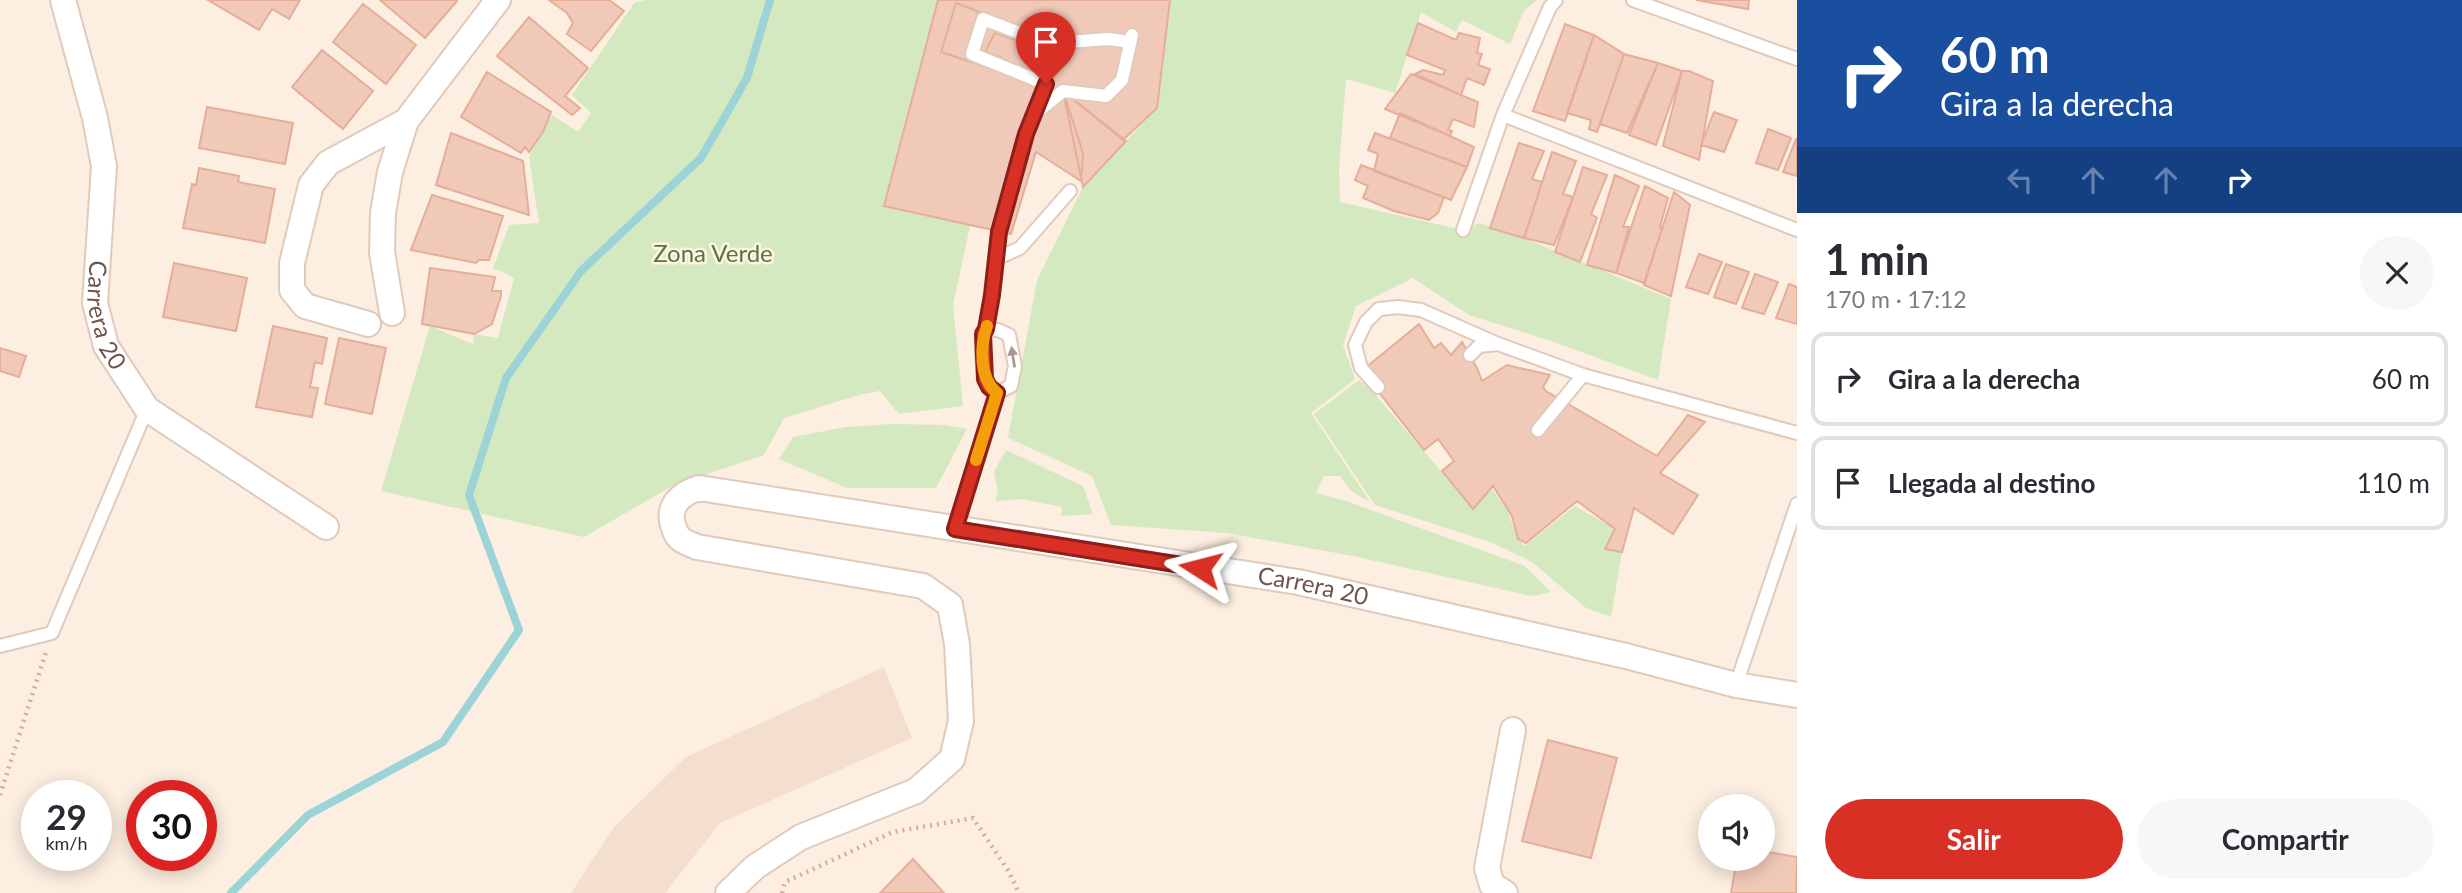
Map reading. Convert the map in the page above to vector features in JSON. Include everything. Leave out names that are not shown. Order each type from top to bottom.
[{"type":"street","name":"Carrera 20","points":[[63,0],[95,118],[104,166],[95,303],[106,346],[147,409],[326,527]]},
{"type":"street","points":[[392,313],[382,252],[383,213],[390,172],[406,121],[498,0]]},
{"type":"street","points":[[368,324],[305,306],[292,290],[292,263],[311,185],[328,163],[406,121]]},
{"type":"street","name":"Carrera 20","points":[[728,893],[755,867],[801,837],[916,791],[952,759],[961,721],[957,644],[950,605],[923,586],[697,547],[683,541],[677,535],[670,517],[675,502],[687,491],[699,488],[1298,583],[1600,650],[1736,685],[1797,695]]},
{"type":"street","points":[[1505,893],[1492,885],[1488,868],[1513,730]]},
{"type":"lane","points":[[1463,230],[1503,114],[1550,7],[1556,0]]},
{"type":"lane","points":[[1633,0],[1661,5],[1797,59]]},
{"type":"lane","points":[[997,393],[989,387],[985,379],[982,340],[998,258],[999,232],[1026,134],[1046,84],[972,54],[983,19],[1025,35],[1066,42],[1131,39],[1122,80],[1106,96],[1063,91],[1047,102],[1033,120]]},
{"type":"lane","points":[[1503,114],[1797,230]]},
{"type":"lane","points":[[998,258],[1020,248],[1070,191]]},
{"type":"lane","points":[[1378,387],[1362,368],[1355,345],[1366,322],[1379,309],[1398,307],[1421,310],[1498,344],[1583,375],[1797,433]]},
{"type":"lane","points":[[955,529],[997,393],[1011,386],[1015,366],[1009,335],[986,329]]},
{"type":"lane","points":[[1470,355],[1479,346],[1498,344]]},
{"type":"lane","points":[[1538,430],[1583,375]]},
{"type":"lane","points":[[0,646],[52,633],[147,409]]},
{"type":"lane","points":[[1736,685],[1797,504]]},
{"type":"path","points":[[0,795],[52,633]]},
{"type":"path","points":[[782,893],[785,882],[893,832],[973,818],[1009,872],[1019,893]]},
{"type":"shaded area","points":[[884,667],[912,738],[720,823],[665,893],[571,893],[614,827],[686,757]]},
{"type":"green space","name":"Zona Verde","points":[[646,0],[938,0],[884,205],[970,226],[953,305],[963,406],[899,414],[880,391],[784,418],[764,455],[672,486],[584,537],[381,491],[430,326],[473,344],[474,334],[498,338],[514,278],[493,268],[509,225],[539,223],[529,156],[552,115],[578,132],[591,113],[572,95],[634,3]]},
{"type":"green space","points":[[1170,0],[1537,0],[1524,11],[1510,44],[1462,20],[1456,32],[1421,12],[1395,93],[1346,79],[1339,168],[1340,202],[1463,230],[1480,223],[1524,238],[1671,299],[1658,380],[1554,342],[1469,315],[1413,278],[1356,306],[1343,345],[1355,379],[1311,413],[1370,502],[1351,491],[1340,476],[1324,476],[1316,493],[1346,501],[1525,566],[1551,592],[1532,596],[1353,556],[1227,533],[1111,525],[1092,476],[1008,438],[1037,280],[1083,187],[1157,108]]},
{"type":"green space","points":[[1359,380],[1374,393],[1473,509],[1492,489],[1507,510],[1518,539],[1525,546],[1575,506],[1615,529],[1605,549],[1622,552],[1611,617],[1586,608],[1532,562],[1493,543],[1375,505],[1314,414]]},
{"type":"green space","points":[[945,425],[967,429],[936,488],[847,488],[779,459],[793,437],[846,427]]},
{"type":"green space","points":[[1006,450],[1083,486],[1093,514],[1061,516],[1062,507],[1022,499],[995,501],[998,491],[994,472]]},
{"type":"building","points":[[208,0],[300,0],[289,19],[272,9],[259,30]]},
{"type":"building","points":[[380,0],[456,0],[457,1],[425,38]]},
{"type":"building","points":[[549,0],[609,0],[624,11],[591,51],[567,34],[573,23],[567,13]]},
{"type":"building","points":[[938,0],[1170,0],[1157,108],[1123,140],[1063,91],[1083,153],[1081,181],[1036,152],[1011,234],[884,206]]},
{"type":"building","points":[[1696,0],[1749,0],[1748,9]]},
{"type":"building","points":[[956,3],[1028,31],[1021,42],[995,33],[985,52],[1001,57],[995,70],[941,52]]},
{"type":"building","points":[[363,4],[416,45],[386,84],[333,42]]},
{"type":"building","points":[[529,17],[588,68],[565,96],[580,108],[572,115],[497,56]]},
{"type":"building","points":[[1418,23],[1456,40],[1459,33],[1480,38],[1477,53],[1482,54],[1478,65],[1490,69],[1484,85],[1467,78],[1461,95],[1415,74],[1423,70],[1443,75],[1445,70],[1407,55]]},
{"type":"building","points":[[1565,24],[1594,35],[1565,121],[1533,111]]},
{"type":"building","points":[[1594,35],[1624,54],[1597,132],[1589,129],[1591,120],[1567,113]]},
{"type":"building","points":[[322,50],[373,91],[343,129],[292,87]]},
{"type":"building","points":[[1624,54],[1658,63],[1627,133],[1600,124]]},
{"type":"building","points":[[1658,63],[1682,71],[1656,145],[1629,135]]},
{"type":"building","points":[[1682,71],[1689,71],[1713,81],[1699,160],[1663,146]]},
{"type":"building","points":[[487,72],[551,112],[543,132],[529,152],[525,147],[521,153],[461,117]]},
{"type":"building","points":[[1411,74],[1478,102],[1474,127],[1453,119],[1448,130],[1452,131],[1450,136],[1385,109]]},
{"type":"building","points":[[1063,91],[1126,141],[1083,187]]},
{"type":"building","points":[[207,107],[293,123],[285,164],[199,148]]},
{"type":"building","points":[[1714,112],[1737,120],[1724,152],[1701,145]]},
{"type":"building","points":[[1400,113],[1474,147],[1467,167],[1390,138]]},
{"type":"building","points":[[1768,129],[1791,138],[1778,170],[1756,163]]},
{"type":"building","points":[[451,133],[523,161],[529,215],[436,185]]},
{"type":"building","points":[[1375,133],[1467,167],[1451,200],[1374,171],[1378,154],[1368,150]]},
{"type":"building","points":[[1797,139],[1797,176],[1783,172]]},
{"type":"building","points":[[1519,143],[1544,151],[1532,179],[1542,182],[1524,238],[1490,228]]},
{"type":"building","points":[[1552,152],[1576,161],[1563,194],[1573,197],[1554,245],[1524,238]]},
{"type":"building","points":[[1361,165],[1444,197],[1438,213],[1429,220],[1394,211],[1363,198],[1368,186],[1355,180]]},
{"type":"building","points":[[1583,167],[1607,175],[1591,214],[1597,218],[1580,262],[1555,252]]},
{"type":"building","points":[[199,168],[239,176],[238,182],[275,189],[265,243],[183,228],[192,184],[196,185]]},
{"type":"building","points":[[1615,175],[1639,186],[1623,227],[1629,227],[1616,273],[1587,265]]},
{"type":"building","points":[[1645,186],[1668,198],[1660,227],[1662,229],[1644,283],[1616,273]]},
{"type":"building","points":[[1674,192],[1690,205],[1671,296],[1644,285]]},
{"type":"building","points":[[432,195],[503,216],[489,260],[479,260],[476,263],[411,250]]},
{"type":"building","points":[[1699,254],[1722,262],[1708,294],[1686,287]]},
{"type":"building","points":[[174,263],[247,278],[236,331],[163,317]]},
{"type":"building","points":[[1726,264],[1749,272],[1736,304],[1714,297]]},
{"type":"building","points":[[430,268],[495,277],[492,291],[501,291],[501,296],[492,324],[474,334],[422,324]]},
{"type":"building","points":[[1755,274],[1778,282],[1764,314],[1742,308]]},
{"type":"building","points":[[1789,284],[1797,287],[1797,324],[1776,318]]},
{"type":"building","points":[[1419,324],[1434,348],[1441,343],[1451,355],[1462,342],[1482,381],[1507,365],[1550,375],[1543,387],[1546,391],[1657,456],[1688,415],[1705,422],[1660,473],[1698,495],[1673,534],[1634,508],[1622,552],[1605,549],[1615,529],[1577,501],[1526,543],[1518,539],[1512,516],[1493,486],[1473,509],[1442,471],[1454,461],[1438,439],[1424,450],[1381,395],[1358,374]]},
{"type":"building","points":[[273,326],[327,338],[322,364],[315,362],[310,387],[318,388],[312,417],[256,407]]},
{"type":"building","points":[[339,338],[386,348],[372,414],[325,404]]},
{"type":"building","points":[[0,348],[26,356],[19,377],[0,371]]},
{"type":"building","points":[[1548,740],[1617,758],[1591,858],[1522,841]]},
{"type":"building","points":[[1775,853],[1797,857],[1796,893],[1731,893],[1735,871],[1775,871]]},
{"type":"building","points":[[913,859],[944,893],[880,893]]},
{"type":"waterway","points":[[231,893],[308,815],[443,742],[519,630],[469,495],[506,378],[581,271],[701,158],[747,78],[770,0]]},
{"type":"slow traffic","points":[[976,460],[997,393],[989,387],[985,379],[982,340],[987,326]]},
{"type":"route","points":[[1046,84],[1026,134],[999,232],[998,258],[982,340],[985,379],[989,387],[997,393],[955,529],[1200,568]]}]
